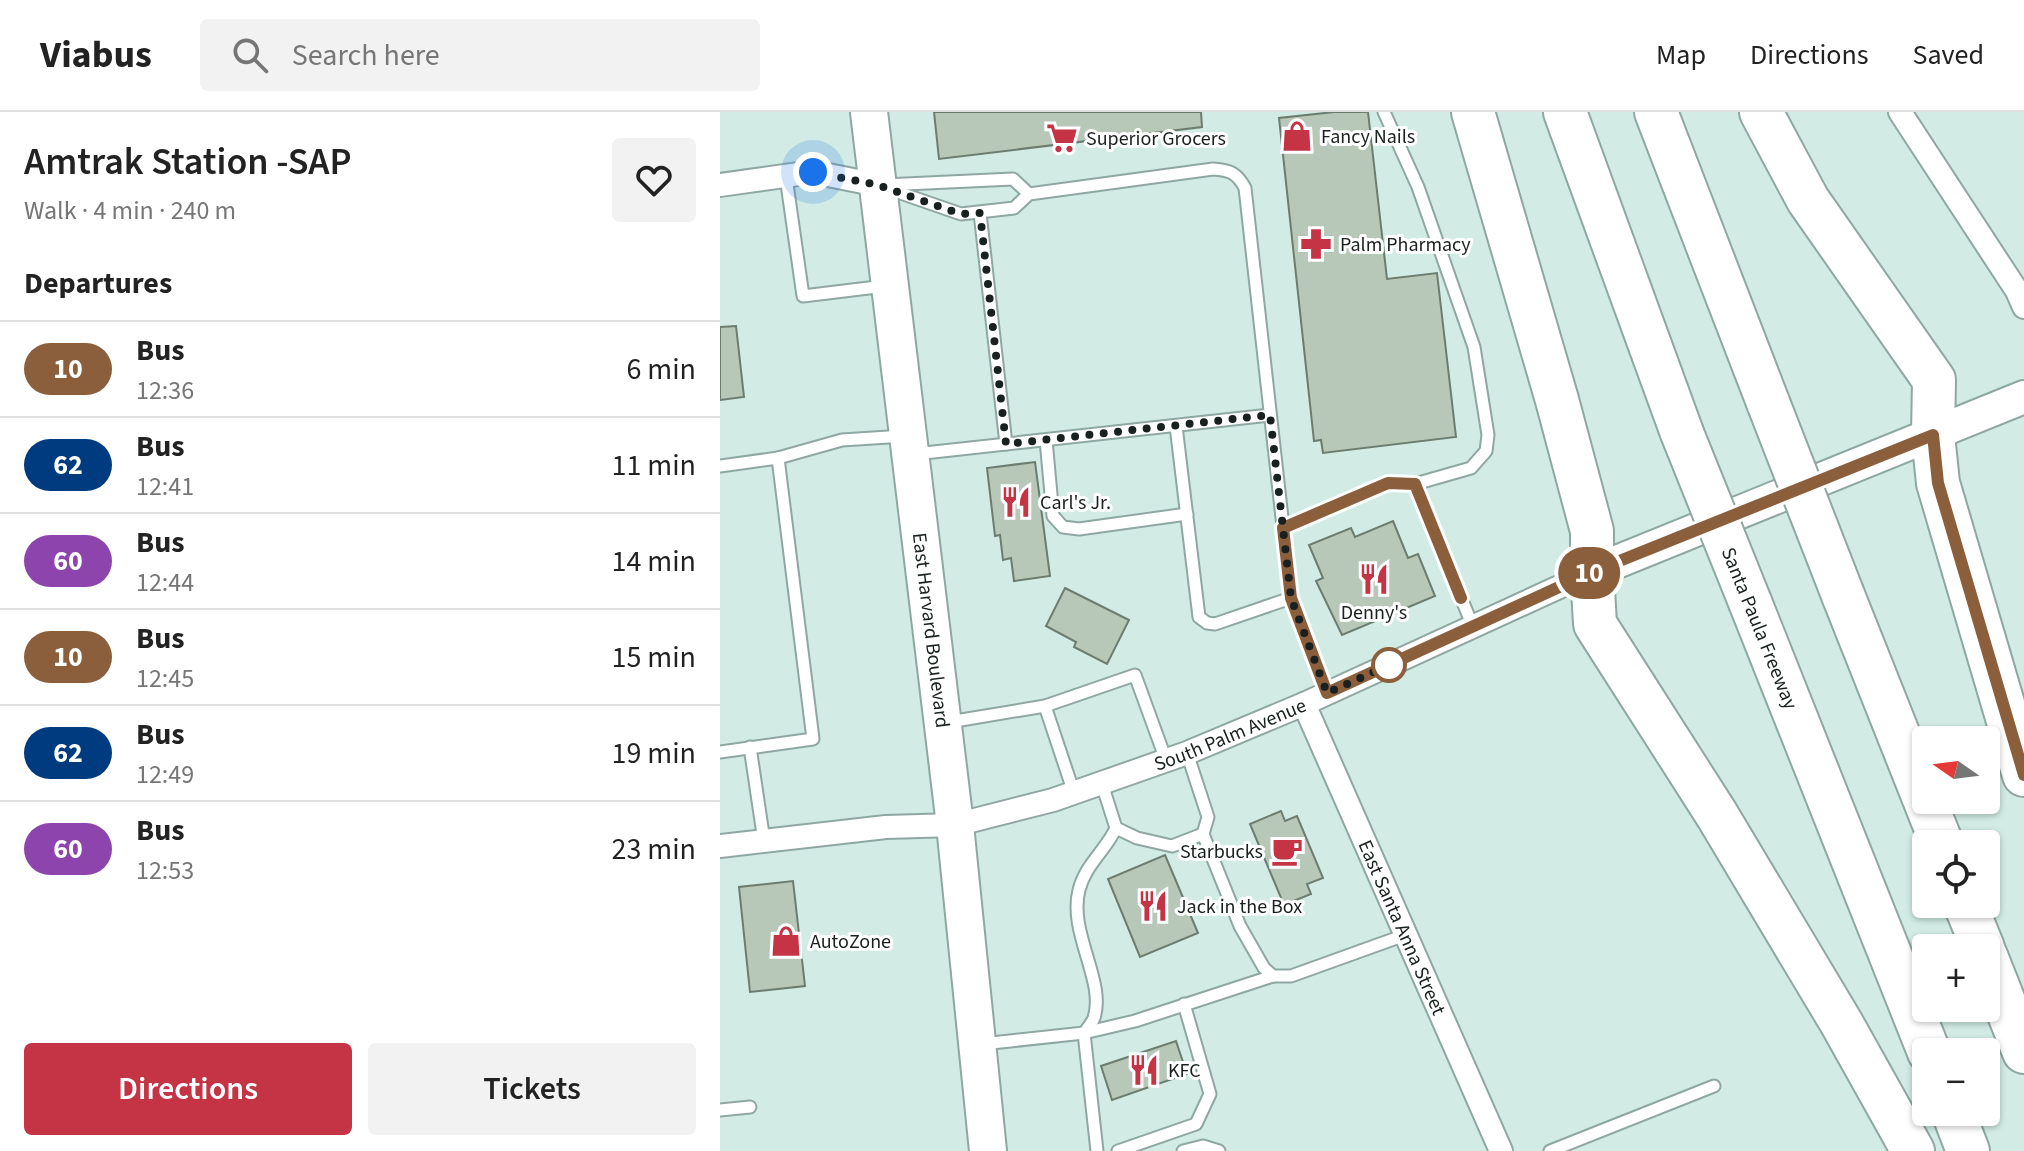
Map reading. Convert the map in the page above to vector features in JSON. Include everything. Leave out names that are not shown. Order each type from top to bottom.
[{"type":"highway","points":[[1473,112],[1592,531],[1595,624],[1741,854],[1913,1151]]},
{"type":"highway","name":"Santa Paula Freeway","points":[[1565,112],[1682,433],[1923,1038]]},
{"type":"highway","points":[[1656,112],[1936,830]]},
{"type":"highway","points":[[1761,112],[1808,200],[1934,380],[1933,435],[1938,483],[2024,775]]},
{"type":"highway","points":[[2000,991],[2024,1052]]},
{"type":"highway","points":[[1958,1126],[1968,1151]]},
{"type":"main road","name":"East Harvard Boulevard","points":[[869,112],[955,825],[988,1151]]},
{"type":"street","points":[[1900,112],[2017,291],[2024,307]]},
{"type":"street","points":[[720,185],[813,172],[878,185]]},
{"type":"street","name":"South Palm Avenue","points":[[720,846],[886,827],[955,825],[1102,784],[1304,704],[1592,572],[2024,397]]},
{"type":"street","name":"East Santa Anna Street","points":[[1304,704],[1501,1151]]},
{"type":"lane","points":[[1283,528],[1388,483],[1415,484],[1471,468],[1486,451],[1488,435],[1474,347],[1418,187],[1384,112]]},
{"type":"lane","points":[[878,185],[961,214],[1014,208],[1029,194],[1213,169],[1228,170],[1239,176],[1245,188],[1291,598],[1327,693]]},
{"type":"lane","points":[[786,177],[803,296],[890,286]]},
{"type":"lane","points":[[878,185],[1013,179],[1029,194]]},
{"type":"lane","points":[[980,213],[1006,444]]},
{"type":"lane","points":[[720,466],[778,458],[842,440],[909,445],[1006,444],[1270,415]]},
{"type":"lane","points":[[1176,426],[1199,617],[1215,624],[1291,598]]},
{"type":"lane","points":[[1046,440],[1053,516],[1063,527],[1079,529],[1187,514]]},
{"type":"lane","points":[[720,752],[813,739],[778,458]]},
{"type":"lane","points":[[1415,484],[1473,627]]},
{"type":"lane","points":[[943,723],[1045,706],[1135,675],[1208,817],[1203,834],[1240,926],[1264,968],[1273,976]]},
{"type":"lane","points":[[1045,706],[1074,793]]},
{"type":"lane","points":[[750,747],[764,841]]},
{"type":"lane","points":[[1097,1151],[1084,1033],[1094,1018],[1096,994],[1081,942],[1077,915],[1078,891],[1088,867],[1110,843],[1116,828],[1102,784]]},
{"type":"lane","points":[[1116,828],[1137,838],[1172,846],[1203,834]]},
{"type":"lane","points":[[978,1044],[1084,1033],[1135,1021],[1273,976],[1291,976],[1405,935]]},
{"type":"lane","points":[[1118,1151],[1196,1124],[1210,1094],[1184,1004]]},
{"type":"lane","points":[[1550,1151],[1714,1086]]},
{"type":"lane","points":[[720,1110],[750,1107]]},
{"type":"lane","points":[[1183,1151],[1203,1146],[1219,1151]]},
{"type":"building","name":"Superior Grocers","points":[[934,112],[1201,112],[1202,127],[939,159]]},
{"type":"building","points":[[1368,112],[1387,279],[1437,273],[1456,437],[1323,453],[1321,440],[1314,441],[1279,118]]},
{"type":"building","points":[[736,326],[744,397],[720,400],[720,327]]},
{"type":"building","name":"Carl's Jr.","points":[[1035,462],[1050,576],[1014,581],[1011,558],[1003,560],[1000,535],[995,536],[987,468]]},
{"type":"building","name":"Denny's","points":[[1393,521],[1408,558],[1418,554],[1435,596],[1342,635],[1316,581],[1323,578],[1309,545],[1351,528],[1355,537]]},
{"type":"building","points":[[1065,588],[1129,620],[1107,664],[1074,647],[1076,642],[1046,626]]},
{"type":"building","name":"Starbucks","points":[[1281,811],[1285,821],[1297,816],[1323,878],[1307,884],[1311,894],[1284,905],[1250,824]]},
{"type":"building","name":"Jack in the Box","points":[[1165,855],[1198,933],[1140,957],[1108,879]]},
{"type":"building","points":[[793,881],[805,986],[750,992],[739,887]]},
{"type":"building","name":"KFC","points":[[1176,1041],[1187,1074],[1112,1100],[1101,1066]]},
{"type":"bus line","name":"10","points":[[1461,598],[1415,484],[1388,483],[1283,528],[1291,598],[1327,693],[1592,572],[1933,435],[1938,483],[2024,775]]},
{"type":"place","name":"Fancy Nails","points":[[1297,136]]},
{"type":"place","name":"Superior Grocers","points":[[1062,138]]},
{"type":"place","name":"Palm Pharmacy","points":[[1316,244]]},
{"type":"place","name":"Carl's Jr.","points":[[1016,502]]},
{"type":"place","name":"Denny's","points":[[1374,579]]},
{"type":"place","name":"Starbucks","points":[[1287,851]]},
{"type":"place","name":"Jack in the Box","points":[[1153,906]]},
{"type":"place","name":"AutoZone","points":[[786,941]]},
{"type":"place","name":"KFC","points":[[1144,1070]]},
{"type":"route","points":[[813,172],[878,185],[961,214],[980,213],[1006,444],[1270,415],[1291,598],[1327,693],[1400,660],[1389,665]]}]
